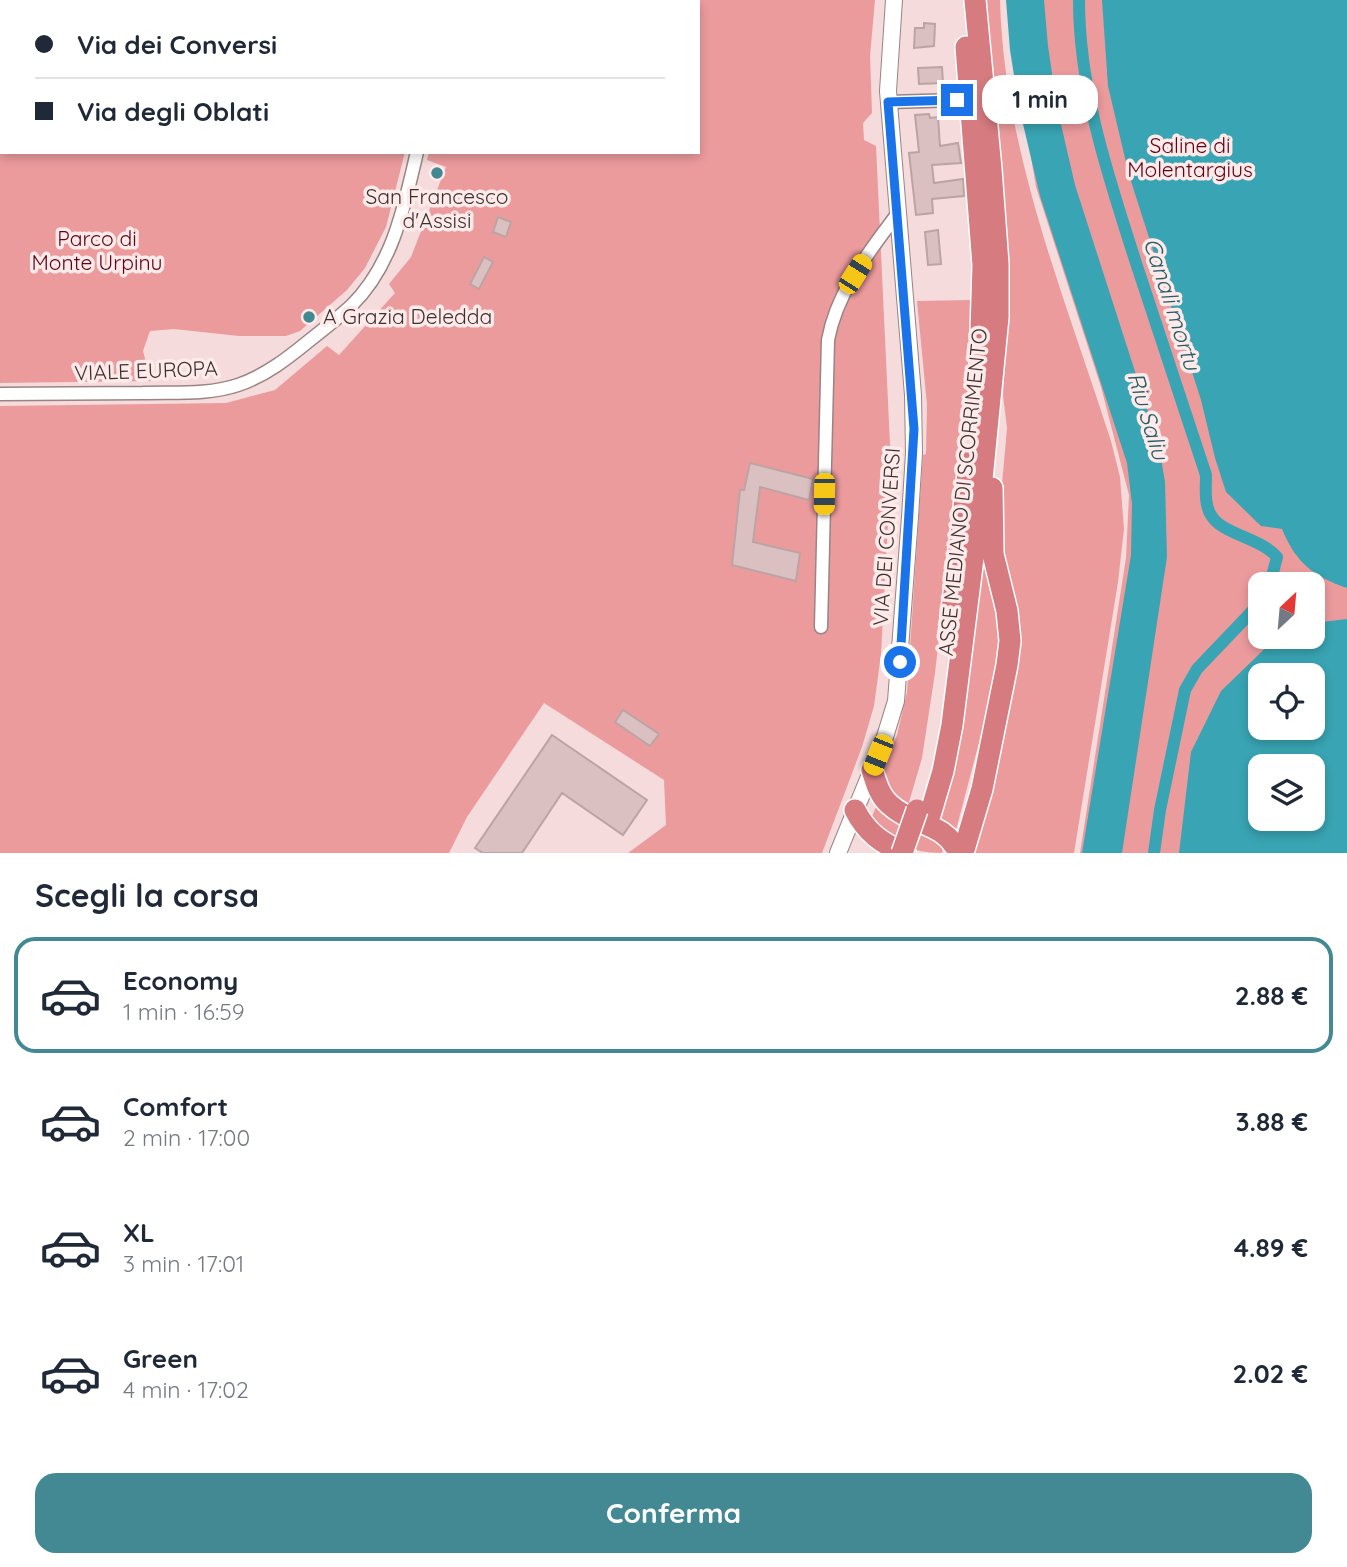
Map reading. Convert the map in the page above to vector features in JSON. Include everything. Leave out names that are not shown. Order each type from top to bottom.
[{"type":"highway","name":"ASSE MEDIANO DI SCORRIMENTO","points":[[917,853],[941,705],[980,355],[983,265],[962,0]]},
{"type":"highway","name":"ASSE MEDIANO DI SCORRIMENTO","points":[[904,853],[943,772],[952,725],[985,456],[998,317],[998,264],[975,0]]},
{"type":"highway","points":[[961,853],[982,789],[1010,642],[1007,611],[993,554],[992,467],[985,456]]},
{"type":"highway","points":[[872,770],[887,803],[901,814],[947,834],[961,853]]},
{"type":"highway","points":[[855,810],[863,827],[879,840],[904,853]]},
{"type":"street","name":"VIA DEI CONVERSI","points":[[838,853],[892,718],[898,686],[914,453],[913,395],[888,102],[894,0]]},
{"type":"street","points":[[888,102],[957,100]]},
{"type":"street","name":"VIALE EUROPA","points":[[0,394],[182,393],[238,385],[285,361],[351,306],[369,285],[392,243],[415,154]]},
{"type":"street","points":[[821,627],[828,340],[832,319],[845,291],[876,240],[898,213]]},
{"type":"green space","points":[[700,0],[875,0],[870,56],[872,113],[863,123],[864,140],[876,146],[891,466],[881,654],[874,706],[862,747],[822,853],[628,853],[666,825],[664,780],[544,703],[467,817],[449,853],[0,853],[0,406],[226,403],[275,390],[327,346],[339,355],[395,293],[389,284],[411,257],[446,167],[427,160],[428,154],[700,154]]},
{"type":"green space","points":[[986,0],[1000,0],[1004,57],[1025,169],[1120,477],[1124,529],[1118,582],[1074,853],[971,853],[997,755],[1004,573],[1000,507],[1007,428],[1003,395],[1007,335],[1006,223]]},
{"type":"green space","name":"Saline di Molentargius","points":[[1010,0],[1347,0],[1347,853],[1080,853],[1126,558],[1129,495],[1101,387],[1036,187],[1018,79]]},
{"type":"green space","name":"Parco di Monte Urpinu","points":[[0,154],[404,154],[386,227],[365,268],[347,290],[300,331],[286,336],[239,336],[174,329],[150,331],[143,351],[151,381],[0,383]]},
{"type":"green space","points":[[971,300],[970,371],[935,673],[922,758],[907,809],[892,798],[882,772],[897,735],[907,692],[923,455],[926,454],[927,405],[917,301]]},
{"type":"green space","points":[[984,541],[1004,630],[996,686],[956,830],[953,831],[936,821]]},
{"type":"green space","points":[[879,800],[946,837],[942,853],[920,851],[903,845],[870,821]]},
{"type":"water","name":"Riu Saliu","points":[[1006,0],[1044,0],[1057,107],[1075,185],[1159,446],[1165,482],[1167,557],[1122,853],[1082,853],[1131,555],[1132,504],[1127,463],[1040,196],[1019,107]]},
{"type":"water","points":[[1102,0],[1347,0],[1347,588],[1325,579],[1325,572],[1314,572],[1307,567],[1293,551],[1282,529],[1261,526],[1226,492],[1201,400],[1129,175],[1108,86]]},
{"type":"water","points":[[1347,619],[1347,853],[1179,853],[1191,752],[1221,691],[1248,665],[1248,740],[1325,740],[1325,663],[1250,663],[1265,649],[1325,649],[1325,622]]},
{"type":"building","points":[[924,23],[935,24],[934,46],[914,48],[915,28],[924,28]]},
{"type":"building","points":[[942,67],[943,83],[919,84],[918,68]]},
{"type":"building","points":[[929,114],[930,118],[938,117],[940,146],[958,143],[961,163],[932,165],[934,183],[963,179],[964,196],[932,199],[933,213],[916,215],[909,153],[919,152],[915,115]]},
{"type":"building","points":[[498,217],[511,222],[506,237],[493,232]]},
{"type":"building","points":[[938,230],[941,264],[928,265],[925,232]]},
{"type":"building","points":[[484,257],[493,262],[479,289],[470,284]]},
{"type":"building","points":[[750,463],[813,479],[809,500],[760,487],[753,542],[800,553],[796,581],[732,565],[740,490],[744,490]]},
{"type":"building","points":[[623,710],[659,734],[650,746],[615,722]]},
{"type":"building","points":[[552,735],[647,800],[623,835],[562,793],[522,853],[483,853],[475,848]]},
{"type":"waterway","name":"Canali mortu","points":[[1079,0],[1084,68],[1097,134],[1206,475],[1207,506],[1223,527],[1261,545],[1277,557],[1273,572]]},
{"type":"waterway","name":"Canali mortu","points":[[1154,853],[1160,810],[1185,690],[1197,669],[1248,616]]},
{"type":"place","name":"San Francesco d'Assisi","points":[[437,173]]},
{"type":"place","name":"A Grazia Deledda","points":[[309,317]]},
{"type":"route","points":[[900,662],[914,429],[888,102],[957,100]]}]
